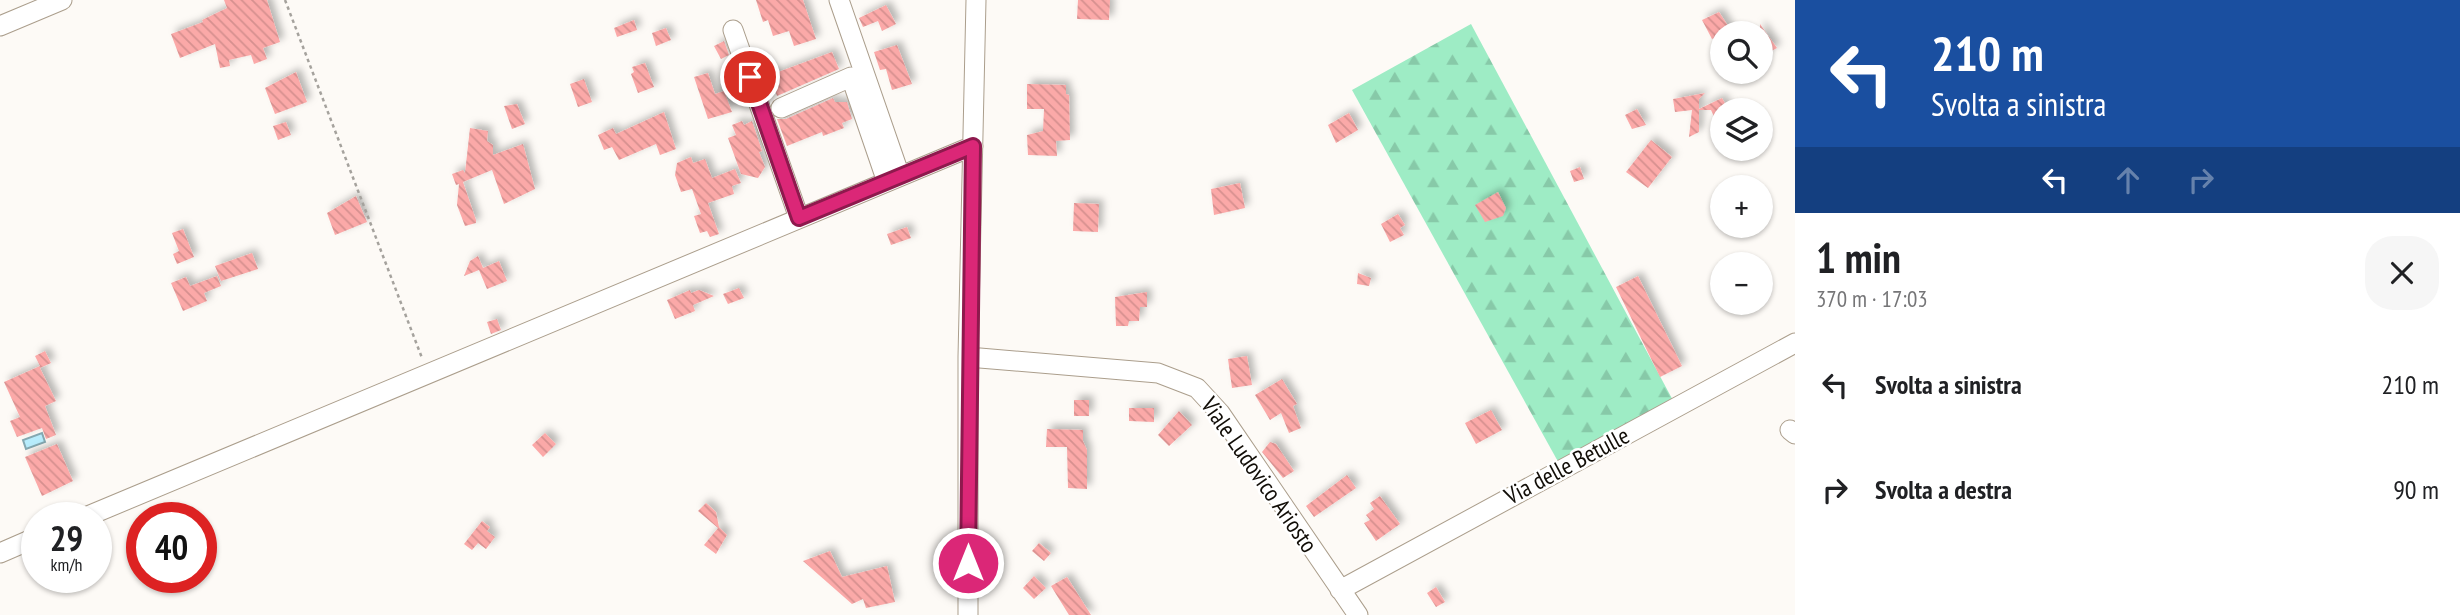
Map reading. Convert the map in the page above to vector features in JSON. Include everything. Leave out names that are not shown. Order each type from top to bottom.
[{"type":"street","points":[[0,26],[62,0]]},
{"type":"street","points":[[839,0],[893,179]]},
{"type":"street","points":[[968,615],[968,357],[976,0]]},
{"type":"street","points":[[733,30],[799,218]]},
{"type":"street","points":[[781,108],[851,77],[893,179]]},
{"type":"street","points":[[112,506],[973,146]]},
{"type":"street","name":"Via delle Betulle","points":[[1340,590],[1795,343]]},
{"type":"street","name":"Viale Ludovico Ariosto","points":[[968,357],[1158,373],[1197,388],[1220,413],[1358,615]]},
{"type":"street","points":[[0,552],[21,543]]},
{"type":"path","points":[[285,0],[428,374]]},
{"type":"green space","points":[[1471,24],[1676,406],[1561,467],[1352,90]]},
{"type":"water","points":[[42,433],[45,442],[26,449],[23,440]]},
{"type":"building","points":[[224,0],[267,0],[280,42],[263,48],[267,59],[254,64],[251,55],[229,60],[230,66],[220,68],[215,44],[180,58],[171,34],[203,22],[202,20],[227,8]]},
{"type":"building","points":[[756,0],[803,0],[816,39],[794,46],[789,31],[773,36],[768,20],[763,22]]},
{"type":"building","points":[[1078,0],[1110,0],[1109,20],[1077,19]]},
{"type":"building","points":[[886,5],[896,24],[882,31],[878,21],[863,27],[859,18]]},
{"type":"building","points":[[1719,12],[1725,21],[1710,21],[1710,35],[1702,20]]},
{"type":"building","points":[[634,20],[637,30],[617,37],[614,28]]},
{"type":"building","points":[[666,28],[671,40],[656,46],[652,33]]},
{"type":"building","points":[[724,41],[729,55],[721,59],[714,46]]},
{"type":"building","points":[[897,45],[912,84],[892,90],[886,69],[880,70],[874,52]]},
{"type":"building","points":[[832,52],[839,69],[777,96],[770,75]]},
{"type":"building","points":[[645,63],[654,87],[638,93],[631,74],[634,72],[632,67]]},
{"type":"building","points":[[296,72],[307,102],[275,114],[265,88]]},
{"type":"building","points":[[708,73],[715,94],[724,91],[732,112],[708,119],[694,77]]},
{"type":"building","points":[[584,79],[592,102],[578,107],[570,84]]},
{"type":"building","points":[[1027,84],[1066,85],[1066,94],[1069,95],[1070,140],[1056,141],[1057,156],[1028,155],[1027,135],[1043,131],[1044,109],[1027,109]]},
{"type":"building","points":[[1705,93],[1699,99],[1699,109],[1710,104],[1710,110],[1699,110],[1699,132],[1689,137],[1692,110],[1675,112],[1673,99]]},
{"type":"building","points":[[833,98],[835,102],[847,102],[852,119],[842,123],[844,128],[823,136],[822,132],[787,146],[777,119],[786,119]]},
{"type":"building","points":[[517,104],[525,124],[512,129],[504,106]]},
{"type":"building","points":[[1637,109],[1646,125],[1632,129],[1625,115]]},
{"type":"building","points":[[664,112],[676,149],[660,155],[656,144],[619,160],[612,147],[604,150],[598,135],[613,128],[616,134]]},
{"type":"building","points":[[1349,113],[1358,130],[1336,143],[1328,125]]},
{"type":"building","points":[[742,121],[744,125],[752,121],[762,151],[759,152],[765,167],[758,178],[741,174],[728,138],[736,135],[732,125]]},
{"type":"building","points":[[286,122],[291,135],[278,140],[273,126]]},
{"type":"building","points":[[470,128],[488,131],[487,141],[493,145],[493,155],[523,144],[535,189],[504,204],[492,170],[463,182],[476,220],[476,223],[465,226],[457,205],[459,184],[456,185],[452,174],[463,170],[465,173]]},
{"type":"building","points":[[1651,140],[1672,157],[1648,188],[1626,172]]},
{"type":"building","points":[[691,157],[693,163],[705,159],[712,178],[735,169],[741,183],[732,186],[734,194],[708,203],[719,234],[710,237],[707,231],[700,233],[694,216],[701,214],[692,189],[681,192],[675,175],[677,163]]},
{"type":"building","points":[[1580,167],[1584,179],[1574,182],[1570,171]]},
{"type":"building","points":[[1240,183],[1245,208],[1214,215],[1211,189]]},
{"type":"building","points":[[1498,192],[1506,208],[1503,216],[1485,222],[1475,205]]},
{"type":"building","points":[[356,196],[367,222],[335,235],[327,213]]},
{"type":"building","points":[[1074,203],[1099,204],[1098,232],[1073,231]]},
{"type":"building","points":[[1398,214],[1405,225],[1400,228],[1404,235],[1390,242],[1381,224]]},
{"type":"building","points":[[907,227],[911,238],[891,245],[887,234]]},
{"type":"building","points":[[183,229],[194,257],[177,264],[173,254],[179,251],[172,233]]},
{"type":"building","points":[[252,253],[258,269],[221,281],[215,266]]},
{"type":"building","points":[[478,256],[483,268],[499,261],[507,281],[487,289],[479,270],[464,276],[470,261]]},
{"type":"building","points":[[1358,273],[1371,278],[1369,286],[1357,284]]},
{"type":"building","points":[[217,276],[221,286],[204,293],[207,301],[183,311],[171,283],[186,277],[190,286]]},
{"type":"building","points":[[1638,276],[1682,366],[1660,377],[1616,287]]},
{"type":"building","points":[[739,288],[744,298],[728,304],[723,294]]},
{"type":"building","points":[[690,290],[691,293],[699,290],[714,296],[693,305],[695,311],[675,319],[667,300]]},
{"type":"building","points":[[1147,292],[1147,307],[1140,307],[1139,321],[1129,321],[1128,326],[1116,326],[1115,297]]},
{"type":"building","points":[[497,319],[501,330],[491,334],[487,322]]},
{"type":"building","points":[[45,351],[51,363],[40,368],[56,401],[45,406],[56,435],[46,439],[42,428],[17,437],[10,421],[20,417],[4,382],[40,366],[35,356]]},
{"type":"building","points":[[1247,356],[1252,385],[1232,388],[1228,359]]},
{"type":"building","points":[[1282,379],[1297,404],[1293,406],[1301,428],[1289,433],[1281,413],[1270,420],[1255,395]]},
{"type":"building","points":[[1074,400],[1089,400],[1089,416],[1074,416]]},
{"type":"building","points":[[1129,408],[1154,408],[1154,422],[1129,421]]},
{"type":"building","points":[[1491,410],[1502,430],[1476,444],[1465,423]]},
{"type":"building","points":[[1179,411],[1192,425],[1169,446],[1158,435]]},
{"type":"building","points":[[1047,429],[1083,430],[1083,441],[1087,450],[1087,489],[1068,488],[1067,447],[1046,447]]},
{"type":"building","points":[[545,433],[556,444],[543,457],[532,445]]},
{"type":"building","points":[[1270,442],[1276,444],[1294,471],[1283,478],[1262,452]]},
{"type":"building","points":[[57,444],[73,481],[42,496],[25,457]]},
{"type":"building","points":[[1347,475],[1356,488],[1314,517],[1306,506]]},
{"type":"building","points":[[1380,496],[1400,524],[1376,541],[1364,523],[1370,520],[1366,515],[1374,509],[1370,503]]},
{"type":"building","points":[[706,503],[716,512],[719,527],[727,535],[716,554],[704,545],[718,528],[698,511]]},
{"type":"building","points":[[482,521],[490,527],[487,531],[495,537],[486,549],[478,543],[472,550],[464,544]]},
{"type":"building","points":[[1039,543],[1051,553],[1044,561],[1032,551]]},
{"type":"building","points":[[830,551],[842,577],[887,566],[895,602],[866,608],[863,599],[852,604],[803,561]]},
{"type":"building","points":[[1034,576],[1046,588],[1034,599],[1023,588]]},
{"type":"building","points":[[1067,577],[1091,615],[1069,615],[1051,586]]},
{"type":"building","points":[[1436,587],[1445,602],[1436,607],[1427,593]]},
{"type":"route","points":[[750,77],[799,218],[973,146],[968,357],[968,563]]}]
